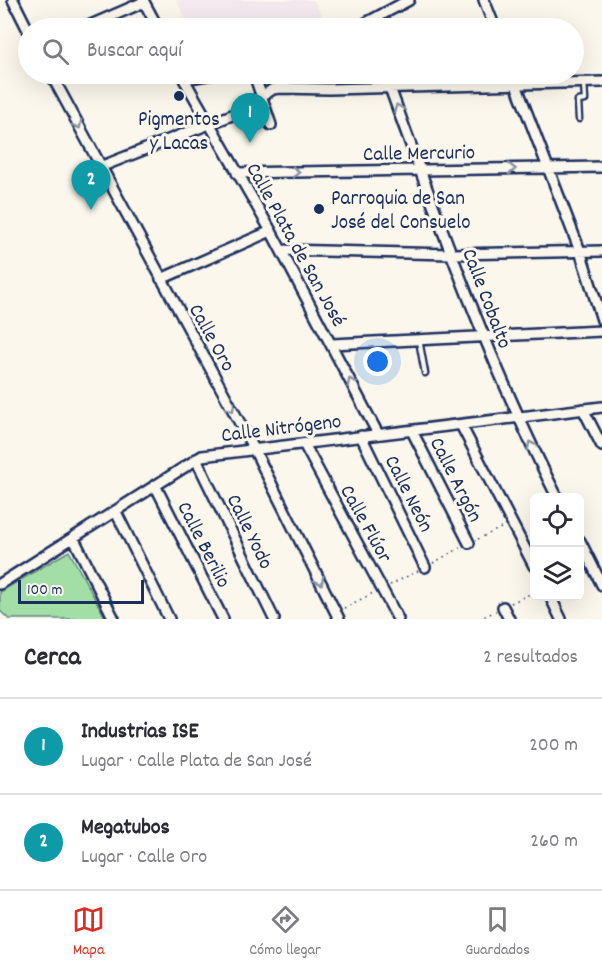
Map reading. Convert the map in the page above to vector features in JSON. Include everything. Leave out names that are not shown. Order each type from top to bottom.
[{"type":"street","points":[[13,0],[22,18]]},
{"type":"street","points":[[380,18],[409,0]]},
{"type":"street","points":[[484,0],[491,18]]},
{"type":"street","points":[[106,18],[144,1],[153,18]]},
{"type":"street","points":[[584,83],[602,82]]},
{"type":"street","name":"Calle Oro","points":[[56,84],[255,451],[339,619]]},
{"type":"street","name":"Calle Plata de San José","points":[[188,84],[271,231],[378,434]]},
{"type":"street","points":[[257,84],[272,125]]},
{"type":"street","points":[[100,167],[237,113],[280,88],[329,89],[516,84],[580,251],[602,320]]},
{"type":"street","name":"Calle Cobalto","points":[[390,86],[483,337],[517,418],[554,493]]},
{"type":"street","name":"Calle Mercurio","points":[[237,173],[602,167]]},
{"type":"street","points":[[161,279],[271,231]]},
{"type":"street","points":[[281,250],[452,254],[602,251]]},
{"type":"street","points":[[332,344],[602,331]]},
{"type":"street","name":"Calle Nitrógeno","points":[[0,584],[74,539],[195,459],[212,453],[255,451],[602,407]]},
{"type":"street","points":[[583,409],[602,446]]},
{"type":"street","points":[[461,425],[530,558]]},
{"type":"street","name":"Calle Argón","points":[[412,431],[469,543]]},
{"type":"street","name":"Calle Neón","points":[[361,436],[426,567]]},
{"type":"street","name":"Calle Flúor","points":[[304,444],[399,619]]},
{"type":"street","name":"Calle Yodo","points":[[195,459],[274,619]]},
{"type":"street","name":"Calle Berilio","points":[[155,485],[222,619]]},
{"type":"street","points":[[116,512],[169,619]]},
{"type":"street","points":[[74,539],[114,619]]},
{"type":"street","points":[[582,547],[602,585]]},
{"type":"street","points":[[552,601],[561,619]]},
{"type":"street","points":[[503,607],[509,619]]},
{"type":"lane","points":[[579,119],[578,101],[585,100],[584,83]]},
{"type":"lane","points":[[419,340],[425,373]]},
{"type":"shaded area","points":[[176,0],[314,0],[323,18],[186,18]]},
{"type":"green space","points":[[69,551],[106,619],[9,619],[0,611],[0,592]]},
{"type":"place","name":"Pigmentos y Lacas","points":[[179,96]]},
{"type":"place","name":"Industrias ISE","points":[[250,143]]},
{"type":"place","name":"Parroquia de San José del Consuelo","points":[[319,209]]},
{"type":"place","name":"Megatubos","points":[[91,210]]}]
